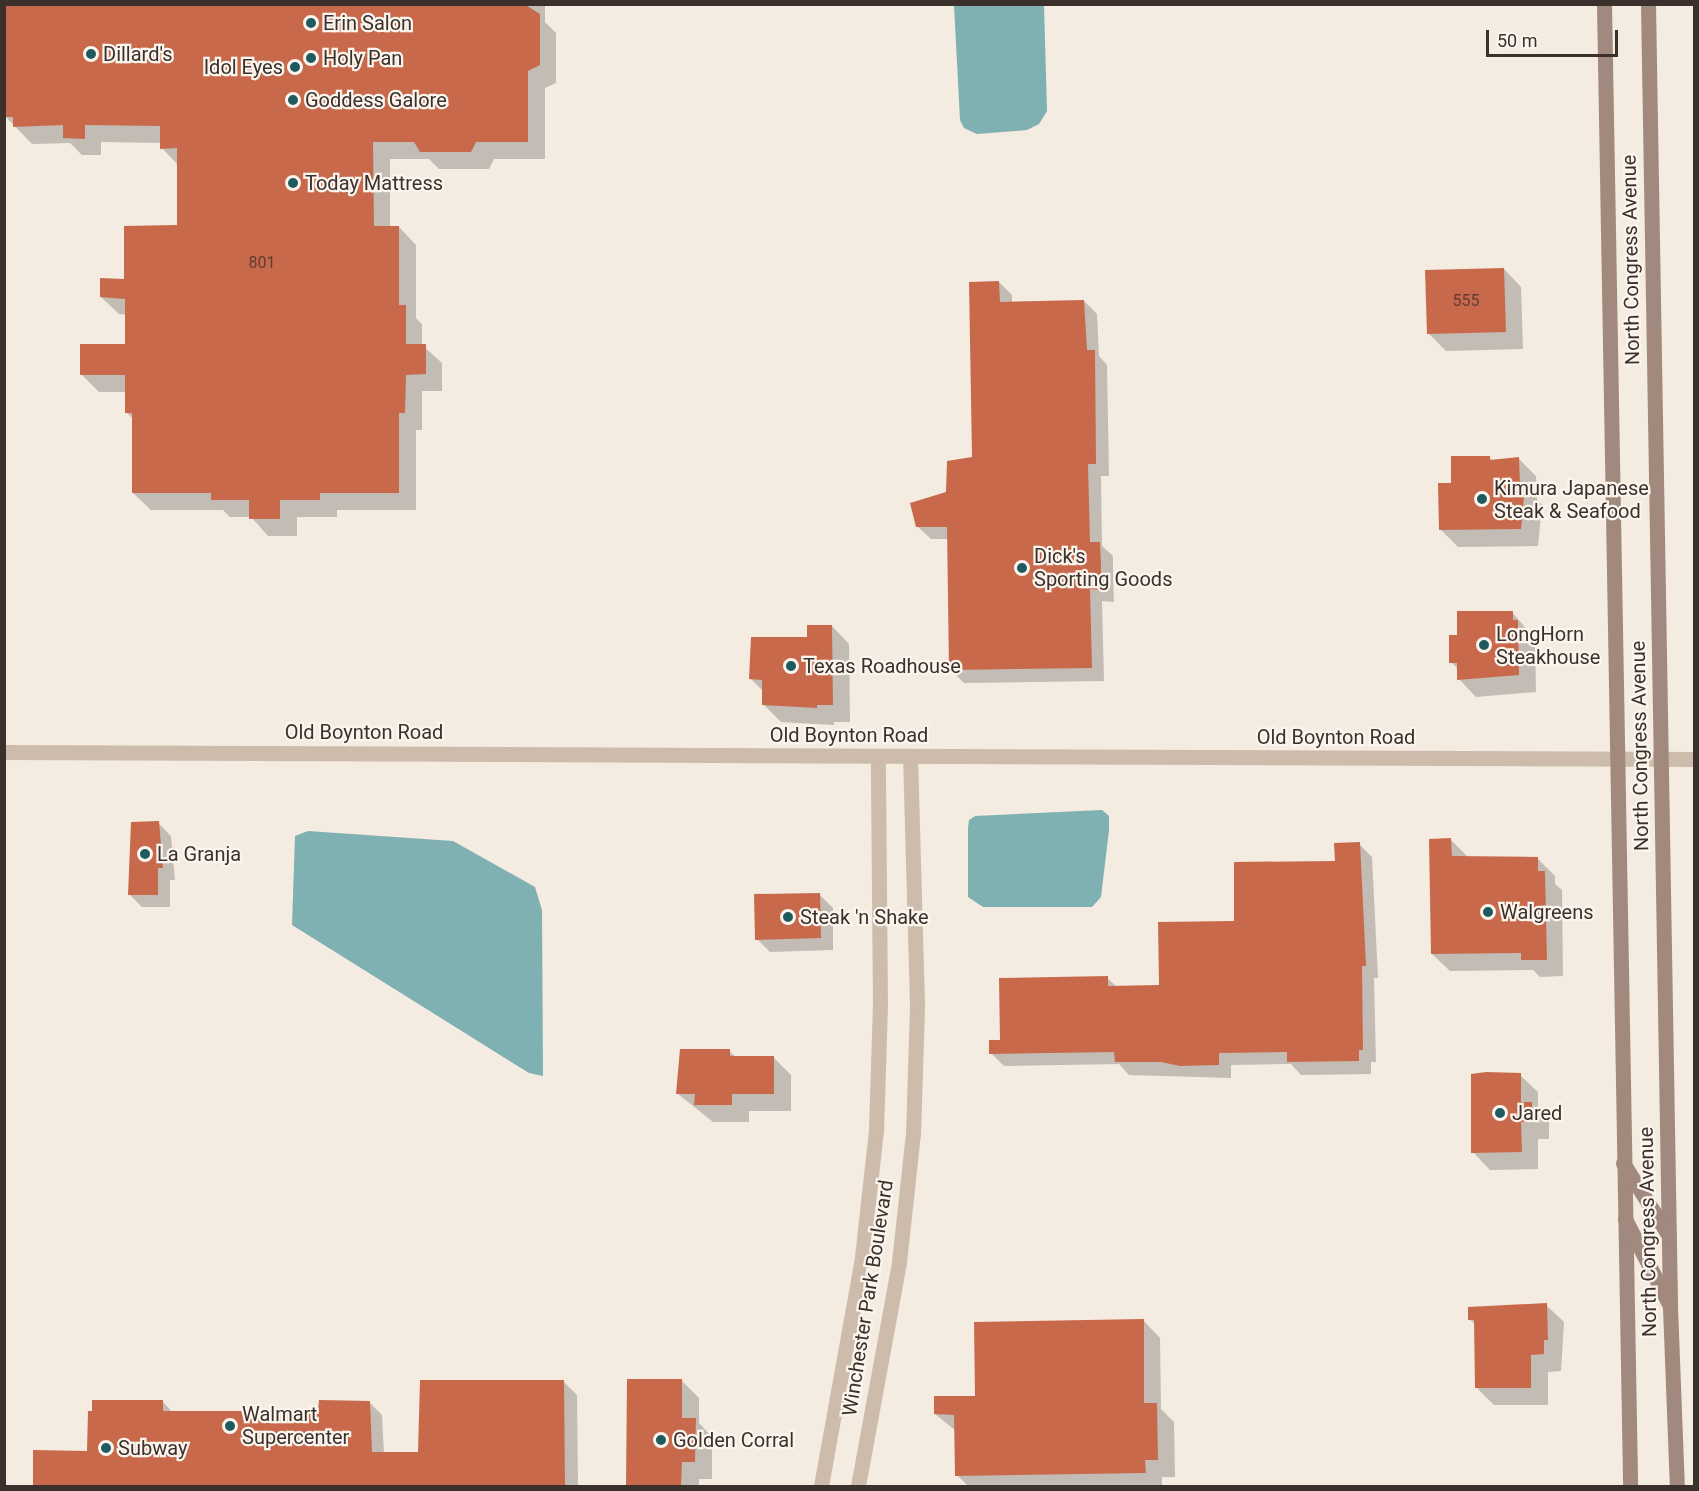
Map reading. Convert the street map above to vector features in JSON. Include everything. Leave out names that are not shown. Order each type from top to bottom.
[{"type":"main road","name":"North Congress Avenue","points":[[1604,4],[1630,1486]]},
{"type":"main road","name":"North Congress Avenue","points":[[1648,4],[1670,1307],[1677,1486]]},
{"type":"main road","points":[[1623,1163],[1669,1236]]},
{"type":"main road","points":[[1624,1216],[1670,1307]]},
{"type":"street","name":"Old Boynton Road","points":[[4,752],[1695,759]]},
{"type":"street","name":"Winchester Park Boulevard","points":[[821,1486],[862,1257],[876,1131],[880,1005],[878,756]]},
{"type":"street","name":"Winchester Park Boulevard","points":[[858,1486],[899,1262],[913,1134],[917,1005],[910,756]]},
{"type":"water","points":[[954,5],[1044,5],[1047,111],[1039,124],[1027,130],[977,134],[964,128],[960,120]]},
{"type":"water","points":[[1102,810],[1109,816],[1109,830],[1101,897],[1092,907],[983,907],[968,897],[968,828],[969,820],[975,816]]},
{"type":"water","points":[[308,831],[453,841],[535,887],[542,910],[543,1076],[529,1073],[292,925],[295,836]]},
{"type":"building","points":[[5,4],[524,4],[540,14],[540,65],[528,71],[528,142],[476,142],[471,152],[420,152],[414,142],[373,142],[374,226],[399,226],[399,305],[406,305],[406,344],[426,344],[426,374],[406,375],[405,413],[399,413],[399,493],[320,493],[320,500],[280,500],[280,519],[249,519],[249,500],[211,500],[211,493],[132,493],[132,413],[125,413],[125,375],[80,375],[80,344],[125,344],[125,299],[100,297],[100,278],[124,279],[124,226],[177,225],[177,148],[160,149],[160,126],[85,125],[85,139],[63,138],[63,125],[13,127],[13,117],[5,117]]},
{"type":"building","points":[[1504,268],[1506,332],[1427,334],[1425,270]]},
{"type":"building","points":[[999,281],[1000,302],[1084,300],[1087,350],[1095,350],[1096,464],[1088,464],[1090,542],[1100,542],[1101,566],[1101,590],[1090,589],[1092,668],[949,670],[947,527],[916,527],[910,503],[946,492],[947,461],[972,457],[969,282]]},
{"type":"building","name":"Kimura Japanese Steak & Seafood","points":[[1451,456],[1490,456],[1490,460],[1519,457],[1520,486],[1525,486],[1521,529],[1439,530],[1438,483],[1451,483]]},
{"type":"building","name":"LongHorn Steakhouse","points":[[1457,611],[1513,611],[1513,620],[1518,620],[1519,675],[1457,680],[1457,663],[1449,663],[1449,635],[1457,635]]},
{"type":"building","name":"Texas Roadhouse","points":[[807,625],[832,625],[833,705],[817,705],[817,708],[762,705],[762,680],[749,679],[751,637],[807,637]]},
{"type":"building","name":"La Granja","points":[[159,821],[163,868],[158,868],[158,895],[128,895],[131,822]]},
{"type":"building","name":"Walgreens","points":[[1451,838],[1452,856],[1538,857],[1538,871],[1545,871],[1547,960],[1521,960],[1521,953],[1431,954],[1429,839]]},
{"type":"building","points":[[1360,842],[1366,966],[1362,966],[1363,1050],[1359,1050],[1359,1061],[1287,1062],[1287,1052],[1219,1053],[1219,1065],[1180,1066],[1161,1062],[1115,1062],[1114,1052],[989,1054],[989,1040],[1000,1040],[999,978],[1108,976],[1108,986],[1159,985],[1158,922],[1234,921],[1234,862],[1335,861],[1334,843]]},
{"type":"building","name":"Steak 'n Shake","points":[[820,893],[821,938],[755,940],[754,894]]},
{"type":"building","points":[[680,1049],[730,1049],[730,1056],[774,1056],[774,1094],[732,1094],[732,1105],[694,1105],[695,1094],[676,1094]]},
{"type":"building","name":"Jared","points":[[1521,1073],[1521,1102],[1532,1102],[1532,1122],[1521,1122],[1522,1152],[1471,1153],[1471,1074]]},
{"type":"building","points":[[1547,1303],[1548,1340],[1544,1340],[1544,1354],[1531,1355],[1531,1388],[1475,1388],[1474,1320],[1468,1320],[1468,1307]]},
{"type":"building","points":[[1144,1319],[1144,1403],[1157,1403],[1158,1460],[1145,1460],[1146,1473],[955,1476],[954,1415],[934,1414],[934,1396],[975,1396],[974,1322]]},
{"type":"building","name":"Golden Corral","points":[[627,1379],[682,1379],[682,1418],[696,1418],[695,1462],[682,1462],[681,1486],[626,1486]]},
{"type":"building","name":"Walmart Supercenter","points":[[420,1380],[564,1380],[565,1486],[33,1486],[33,1450],[87,1451],[88,1411],[92,1411],[92,1400],[163,1400],[163,1411],[318,1411],[319,1400],[370,1401],[372,1452],[418,1452]]},
{"type":"place","name":"Erin Salon","points":[[311,23]]},
{"type":"place","name":"Dillard's","points":[[91,54]]},
{"type":"place","name":"Holy Pan","points":[[311,58]]},
{"type":"place","name":"Idol Eyes","points":[[295,67]]},
{"type":"place","name":"Goddess Galore","points":[[293,100]]},
{"type":"place","name":"Today Mattress","points":[[293,183]]},
{"type":"place","name":"Kimura Japanese Steak & Seafood","points":[[1482,499]]},
{"type":"place","name":"Dick's Sporting Goods","points":[[1022,568]]},
{"type":"place","name":"LongHorn Steakhouse","points":[[1484,645]]},
{"type":"place","name":"Texas Roadhouse","points":[[791,666]]},
{"type":"place","name":"La Granja","points":[[145,854]]},
{"type":"place","name":"Walgreens","points":[[1488,912]]},
{"type":"place","name":"Steak 'n Shake","points":[[788,917]]},
{"type":"place","name":"Jared","points":[[1500,1113]]},
{"type":"place","name":"Walmart Supercenter","points":[[230,1426]]},
{"type":"place","name":"Golden Corral","points":[[661,1440]]},
{"type":"place","name":"Subway","points":[[106,1448]]}]
